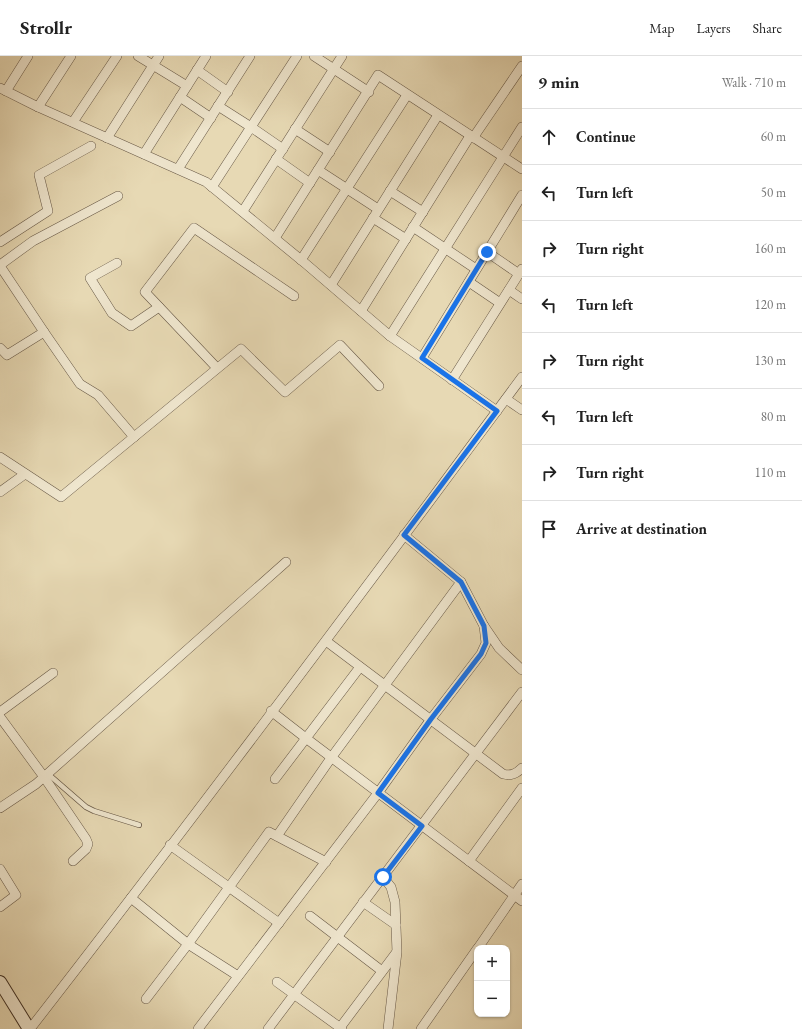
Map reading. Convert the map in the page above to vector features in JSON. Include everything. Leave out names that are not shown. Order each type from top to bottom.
[{"type":"main road","points":[[0,982],[29,1029]]},
{"type":"street","points":[[28,56],[3,90],[206,182],[302,260],[390,336],[497,411]]},
{"type":"street","points":[[38,107],[72,56]]},
{"type":"street","points":[[138,56],[187,86]]},
{"type":"street","points":[[107,138],[159,56]]},
{"type":"street","points":[[144,154],[206,56]]},
{"type":"street","points":[[178,169],[250,56]]},
{"type":"street","points":[[212,186],[297,56]]},
{"type":"street","points":[[314,56],[369,92]]},
{"type":"street","points":[[243,212],[342,56]]},
{"type":"street","points":[[73,122],[115,57]]},
{"type":"street","points":[[361,311],[471,137],[522,66]]},
{"type":"street","points":[[197,70],[228,92]]},
{"type":"street","points":[[275,238],[378,76],[522,169]]},
{"type":"street","points":[[302,260],[407,95]]},
{"type":"street","points":[[180,97],[211,118]]},
{"type":"street","points":[[218,106],[282,149]]},
{"type":"street","points":[[331,285],[438,115]]},
{"type":"street","points":[[390,336],[504,158],[522,127]]},
{"type":"street","points":[[295,130],[330,152]]},
{"type":"street","points":[[0,242],[48,211],[39,175],[91,146]]},
{"type":"street","points":[[276,159],[310,183]]},
{"type":"street","points":[[318,170],[378,209]]},
{"type":"street","points":[[390,191],[423,212]]},
{"type":"street","points":[[422,358],[522,195]]},
{"type":"street","points":[[118,196],[33,241],[0,265],[80,384],[98,395],[134,437]]},
{"type":"street","points":[[373,218],[406,239]]},
{"type":"street","points":[[413,227],[476,269]]},
{"type":"street","points":[[217,368],[145,292],[194,228],[294,296]]},
{"type":"street","points":[[452,380],[520,271],[487,252]]},
{"type":"street","points":[[117,263],[90,278],[112,313],[131,326],[159,307]]},
{"type":"street","points":[[469,282],[500,303]]},
{"type":"street","points":[[509,290],[522,299]]},
{"type":"street","points":[[0,348],[7,355],[44,332]]},
{"type":"street","points":[[0,457],[61,497],[241,349],[285,392],[340,345],[379,386]]},
{"type":"street","points":[[29,1029],[132,898],[170,845],[326,641],[522,378]]},
{"type":"street","points":[[506,399],[522,410]]},
{"type":"street","points":[[0,492],[25,474]]},
{"type":"street","points":[[404,535],[461,582],[484,626],[500,648],[522,670]]},
{"type":"street","points":[[0,808],[46,776],[286,562]]},
{"type":"street","points":[[277,836],[332,758],[461,582]]},
{"type":"street","points":[[198,1029],[326,862],[431,719],[481,654],[486,643],[484,626]]},
{"type":"street","points":[[326,641],[360,668],[504,774],[510,776],[514,775],[522,768]]},
{"type":"street","points":[[275,779],[360,668]]},
{"type":"street","points":[[0,712],[54,673]]},
{"type":"street","points":[[268,1029],[522,692]]},
{"type":"street","points":[[272,711],[522,901]]},
{"type":"street","points":[[0,717],[46,776],[88,844],[86,849],[73,861]]},
{"type":"street","points":[[469,861],[522,788]]},
{"type":"street","points":[[146,999],[188,944],[269,832],[326,862]]},
{"type":"street","points":[[170,845],[279,923]]},
{"type":"street","points":[[0,868],[16,895],[0,907]]},
{"type":"street","points":[[383,877],[391,887],[393,894],[395,902],[396,925],[396,952],[388,1029]]},
{"type":"street","points":[[479,945],[522,884]]},
{"type":"street","points":[[132,898],[188,944],[238,976]]},
{"type":"street","points":[[363,902],[396,925]]},
{"type":"street","points":[[310,916],[382,971]]},
{"type":"street","points":[[277,982],[340,1028],[396,952]]},
{"type":"street","points":[[421,1029],[474,952]]},
{"type":"lane","points":[[46,776],[86,807],[94,811],[139,825]]},
{"type":"route","points":[[383,877],[422,826],[378,793],[431,719],[481,654],[486,643],[484,626],[461,582],[404,535],[497,411],[422,358],[487,252]]}]
